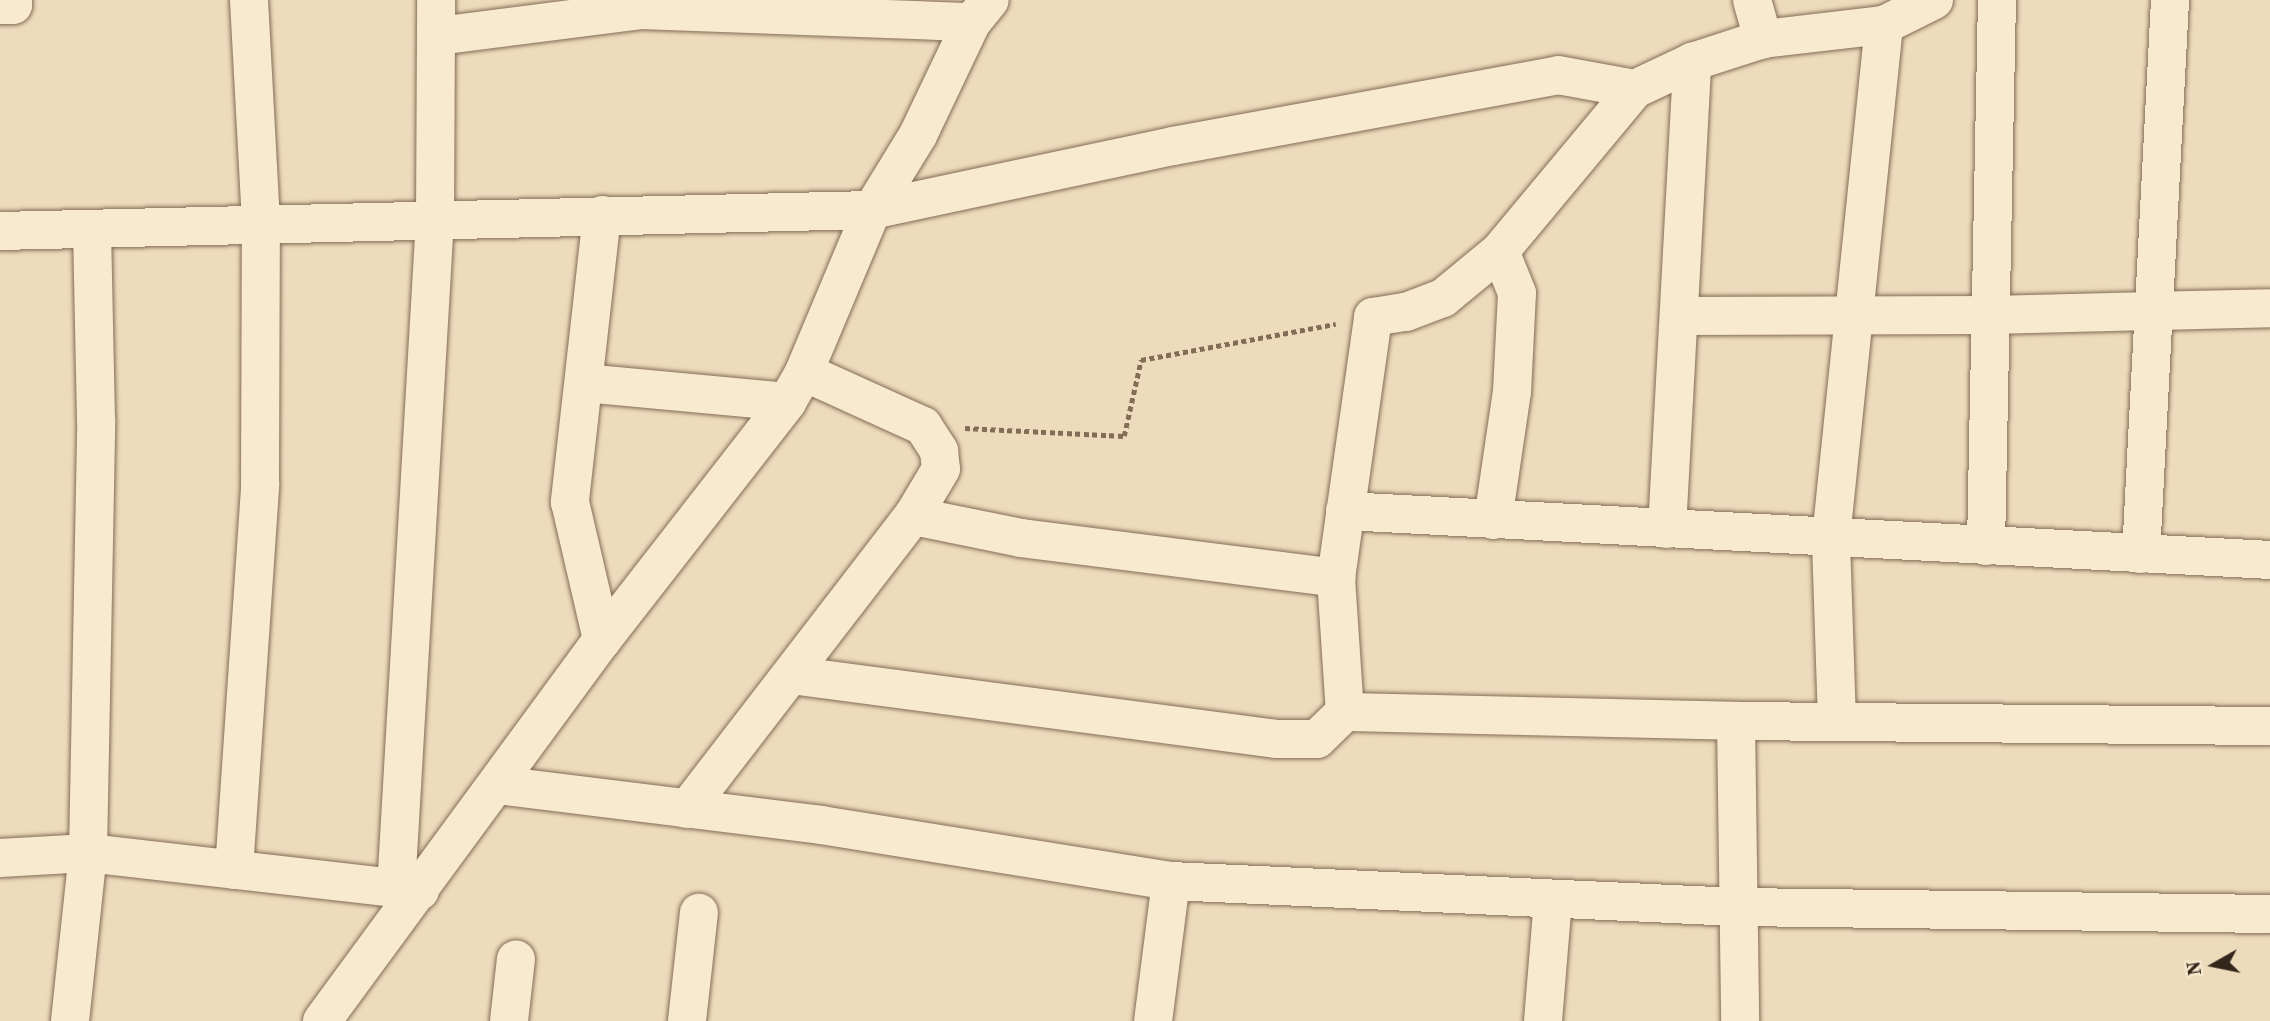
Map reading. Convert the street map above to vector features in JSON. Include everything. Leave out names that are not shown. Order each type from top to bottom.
[{"type":"street","points":[[0,5],[13,5],[13,0]]},
{"type":"street","points":[[234,870],[260,484],[261,222],[249,0]]},
{"type":"street","points":[[1752,0],[1763,39]]},
{"type":"street","points":[[1345,712],[1336,578],[1373,317],[1406,312],[1443,298],[1500,251],[1635,89],[1692,62],[1763,39],[1884,25],[1934,0]]},
{"type":"street","points":[[1986,546],[1997,0]]},
{"type":"street","points":[[2141,554],[2169,0]]},
{"type":"street","points":[[322,1021],[408,890],[497,785],[602,640],[795,387],[872,210],[918,135],[981,11],[639,5],[437,18],[435,218],[408,890]]},
{"type":"street","points":[[1837,722],[1831,538],[1884,25]]},
{"type":"street","points":[[1667,529],[1692,62]]},
{"type":"street","points":[[0,231],[261,222],[872,210],[1173,146],[1558,75],[1635,89]]},
{"type":"street","points":[[602,215],[570,502],[602,640]]},
{"type":"street","points":[[70,1021],[88,853],[96,420],[93,229]]},
{"type":"street","points":[[1493,520],[1512,392],[1517,293],[1500,251]]},
{"type":"street","points":[[1679,316],[1854,312],[1990,315],[2270,308]]},
{"type":"street","points":[[584,383],[795,387],[923,426],[939,451],[941,469],[913,516],[687,809]]},
{"type":"street","points":[[1345,511],[2270,560]]},
{"type":"street","points":[[913,516],[1021,538],[1336,578]]},
{"type":"street","points":[[791,675],[1276,739],[1317,739],[1345,712],[1736,721],[2270,726]]},
{"type":"street","points":[[1736,721],[1740,1021]]},
{"type":"street","points":[[497,785],[687,809],[1171,881],[1553,900],[1738,906],[2270,914]]},
{"type":"street","points":[[0,858],[88,853],[408,890]]},
{"type":"street","points":[[1153,1021],[1171,881]]},
{"type":"street","points":[[1544,1021],[1553,900]]},
{"type":"street","points":[[687,1021],[699,913]]},
{"type":"street","points":[[509,1021],[516,959]]},
{"type":"path","points":[[923,426],[1124,436],[1140,360],[1373,317]]}]
